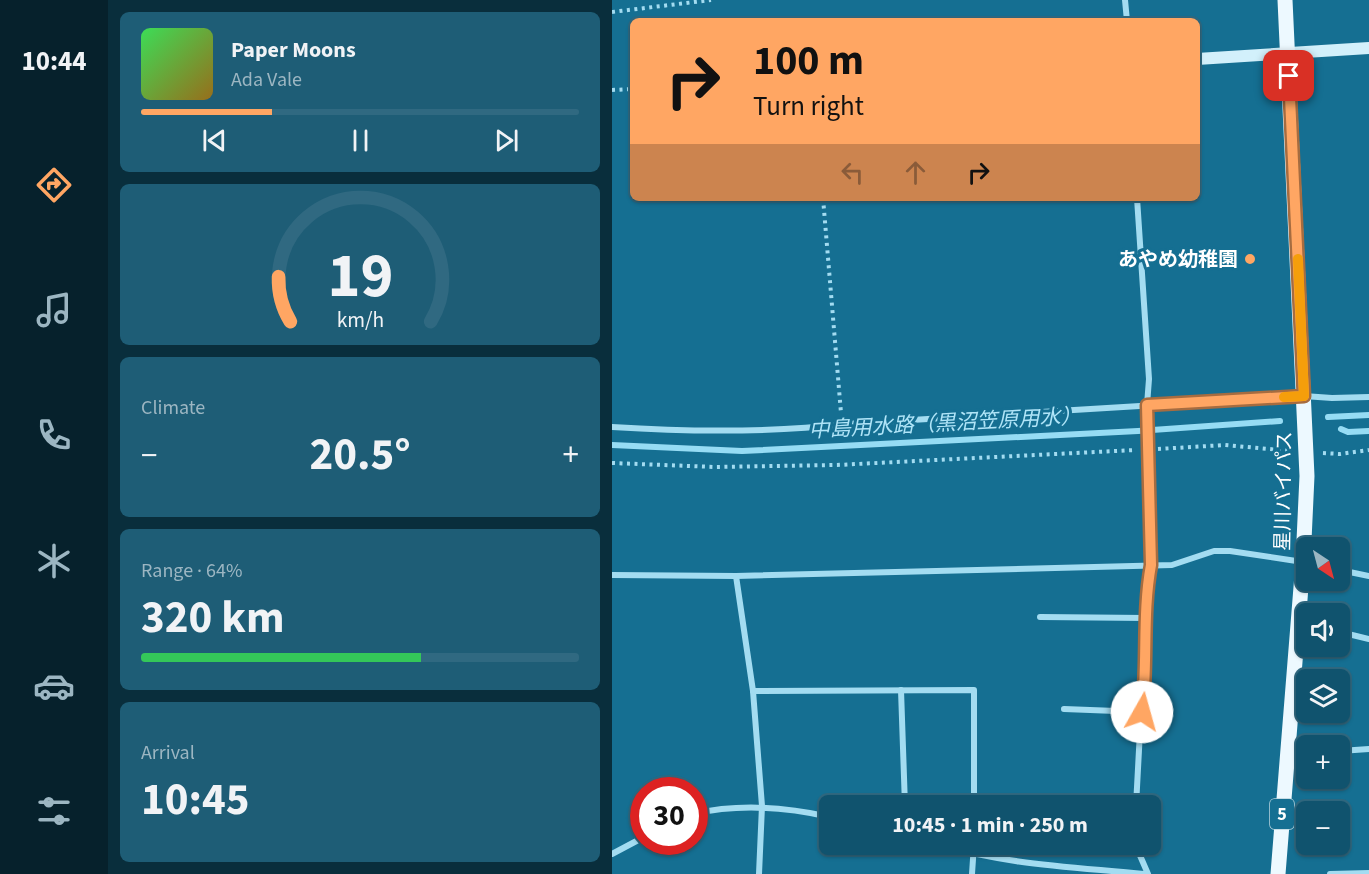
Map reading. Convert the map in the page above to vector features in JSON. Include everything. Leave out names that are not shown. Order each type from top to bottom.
[{"type":"main road","name":"星川バイパス","points":[[1285,0],[1304,396],[1307,476],[1306,537]]},
{"type":"main road","name":"星川バイパス","points":[[1278,874],[1287,754],[1298,657]]},
{"type":"street","points":[[1125,0],[1127,18]]},
{"type":"street","points":[[1200,59],[1369,48]]},
{"type":"street","points":[[1137,201],[1149,379],[1147,405]]},
{"type":"street","points":[[612,427],[681,432],[807,429],[1147,405],[1304,396],[1332,398],[1369,396]]},
{"type":"street","points":[[1137,795],[1146,680],[1147,586],[1151,565],[1148,450]]},
{"type":"street","points":[[612,575],[736,576],[1172,565],[1214,551],[1230,551],[1296,561]]},
{"type":"street","points":[[1350,572],[1369,576]]},
{"type":"street","points":[[736,576],[753,691],[762,806],[759,874]]},
{"type":"street","points":[[1040,617],[1146,618]]},
{"type":"street","points":[[1350,634],[1369,639]]},
{"type":"street","points":[[901,690],[905,795]]},
{"type":"street","points":[[753,691],[974,690],[974,795]]},
{"type":"street","points":[[1064,709],[1142,712]]},
{"type":"street","points":[[1350,750],[1369,749]]},
{"type":"street","points":[[1287,754],[1296,754]]},
{"type":"street","points":[[708,811],[762,806],[819,815]]},
{"type":"street","points":[[612,854],[630,844]]},
{"type":"street","points":[[972,874],[974,855]]},
{"type":"street","points":[[980,855],[1146,874],[1139,855]]},
{"type":"street","points":[[1330,874],[1369,873]]},
{"type":"lane","points":[[1147,405],[1148,450]]},
{"type":"path","points":[[612,12],[711,0]]},
{"type":"path","points":[[612,90],[630,89]]},
{"type":"path","points":[[823,201],[842,425]]},
{"type":"path","points":[[612,462],[715,466],[837,465],[1225,445],[1291,451]]},
{"type":"path","points":[[1319,452],[1340,454],[1369,450]]},
{"type":"waterway","name":"中島用水路（黒沼笠原用水）","points":[[1328,417],[1369,415]]},
{"type":"waterway","name":"中島用水路（黒沼笠原用水）","points":[[612,445],[742,451],[1138,431],[1280,421]]},
{"type":"waterway","points":[[1341,429],[1348,432],[1369,431]]},
{"type":"slow traffic","points":[[1284,397],[1304,396],[1298,259]]},
{"type":"place","name":"あやめ幼稚園","points":[[1250,259]]},
{"type":"route","points":[[1142,712],[1146,680],[1147,586],[1151,565],[1147,405],[1304,396],[1289,76]]}]
